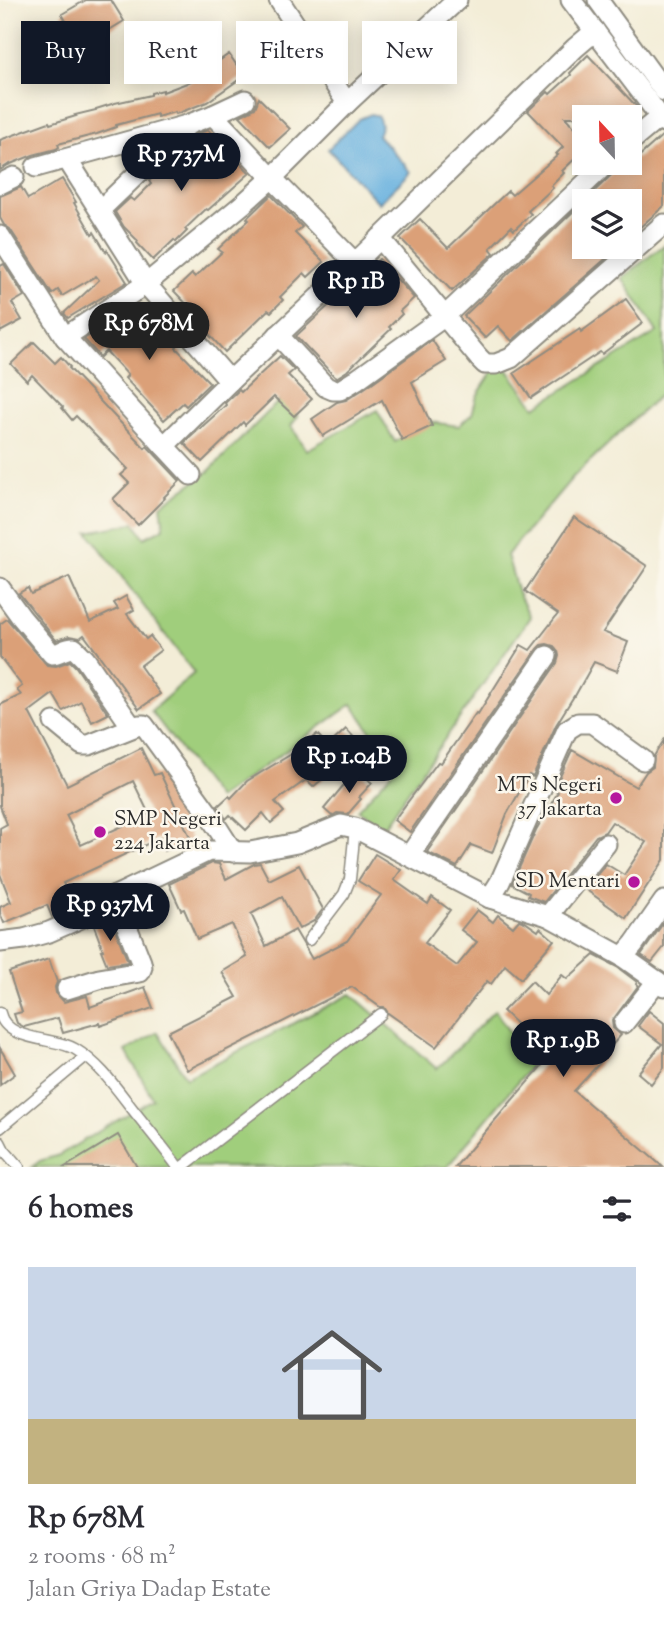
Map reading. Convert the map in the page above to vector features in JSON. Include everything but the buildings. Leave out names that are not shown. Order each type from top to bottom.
[{"type":"street","points":[[279,0],[347,103]]},
{"type":"street","points":[[65,337],[146,284],[272,178],[457,0]]},
{"type":"street","points":[[571,0],[662,119],[642,133]]},
{"type":"street","points":[[598,0],[664,91]]},
{"type":"street","points":[[164,446],[595,31]]},
{"type":"street","points":[[36,167],[187,125],[245,100]]},
{"type":"street","points":[[213,115],[355,263]]},
{"type":"street","points":[[100,210],[187,125]]},
{"type":"street","points":[[67,159],[146,284],[230,381]]},
{"type":"street","points":[[278,335],[327,387],[340,390],[445,316],[594,175]]},
{"type":"street","points":[[380,238],[485,363],[496,364],[511,358],[664,224]]},
{"type":"street","points":[[0,236],[65,337],[191,475]]},
{"type":"street","points":[[0,588],[52,654],[66,648],[74,648],[85,659],[132,727]]},
{"type":"street","points":[[409,856],[547,656]]},
{"type":"street","points":[[54,722],[82,745],[89,745],[139,724],[144,725],[233,852]]},
{"type":"street","points":[[490,898],[500,882],[567,730],[578,723],[592,723],[643,760]]},
{"type":"street","points":[[0,943],[49,932],[81,918],[115,896],[209,851],[250,852],[296,843],[341,825],[355,828],[490,898],[548,916],[623,957],[661,984],[624,1023]]},
{"type":"street","points":[[548,916],[606,844]]},
{"type":"street","points":[[67,989],[99,979],[140,972],[141,962],[115,896]]},
{"type":"street","points":[[623,957],[664,901]]},
{"type":"lane","points":[[309,940],[344,894],[350,879],[355,828]]},
{"type":"lane","points":[[0,1013],[1,1019],[18,1032],[73,1048],[101,1069],[180,1167],[381,1014]]},
{"type":"lane","points":[[0,1128],[85,1057]]},
{"type":"lane","points":[[0,1142],[19,1167]]},
{"type":"green space","points":[[664,245],[664,391],[573,477],[507,555],[518,593],[530,617],[382,829],[357,810],[396,768],[352,704],[218,799],[151,711],[194,673],[88,532],[134,523],[144,538],[164,528],[161,505],[208,472],[280,400],[298,416],[291,426],[307,450],[377,410],[395,442],[430,422],[459,426],[472,414],[477,396],[495,368],[504,365],[535,407],[657,332],[622,278]]},
{"type":"green space","points":[[351,994],[437,1069],[495,1010],[531,1066],[447,1167],[32,1167],[40,1161],[59,1155],[153,1099],[126,1051],[158,1032],[186,1078]]},
{"type":"water","points":[[371,114],[379,119],[381,128],[378,135],[411,172],[379,203],[328,149],[359,119]]},
{"type":"place","name":"MTs Negeri 37 Jakarta","points":[[616,798]]},
{"type":"place","name":"SMP Negeri 224 Jakarta","points":[[100,832]]},
{"type":"place","name":"SD Mentari","points":[[634,882]]}]
